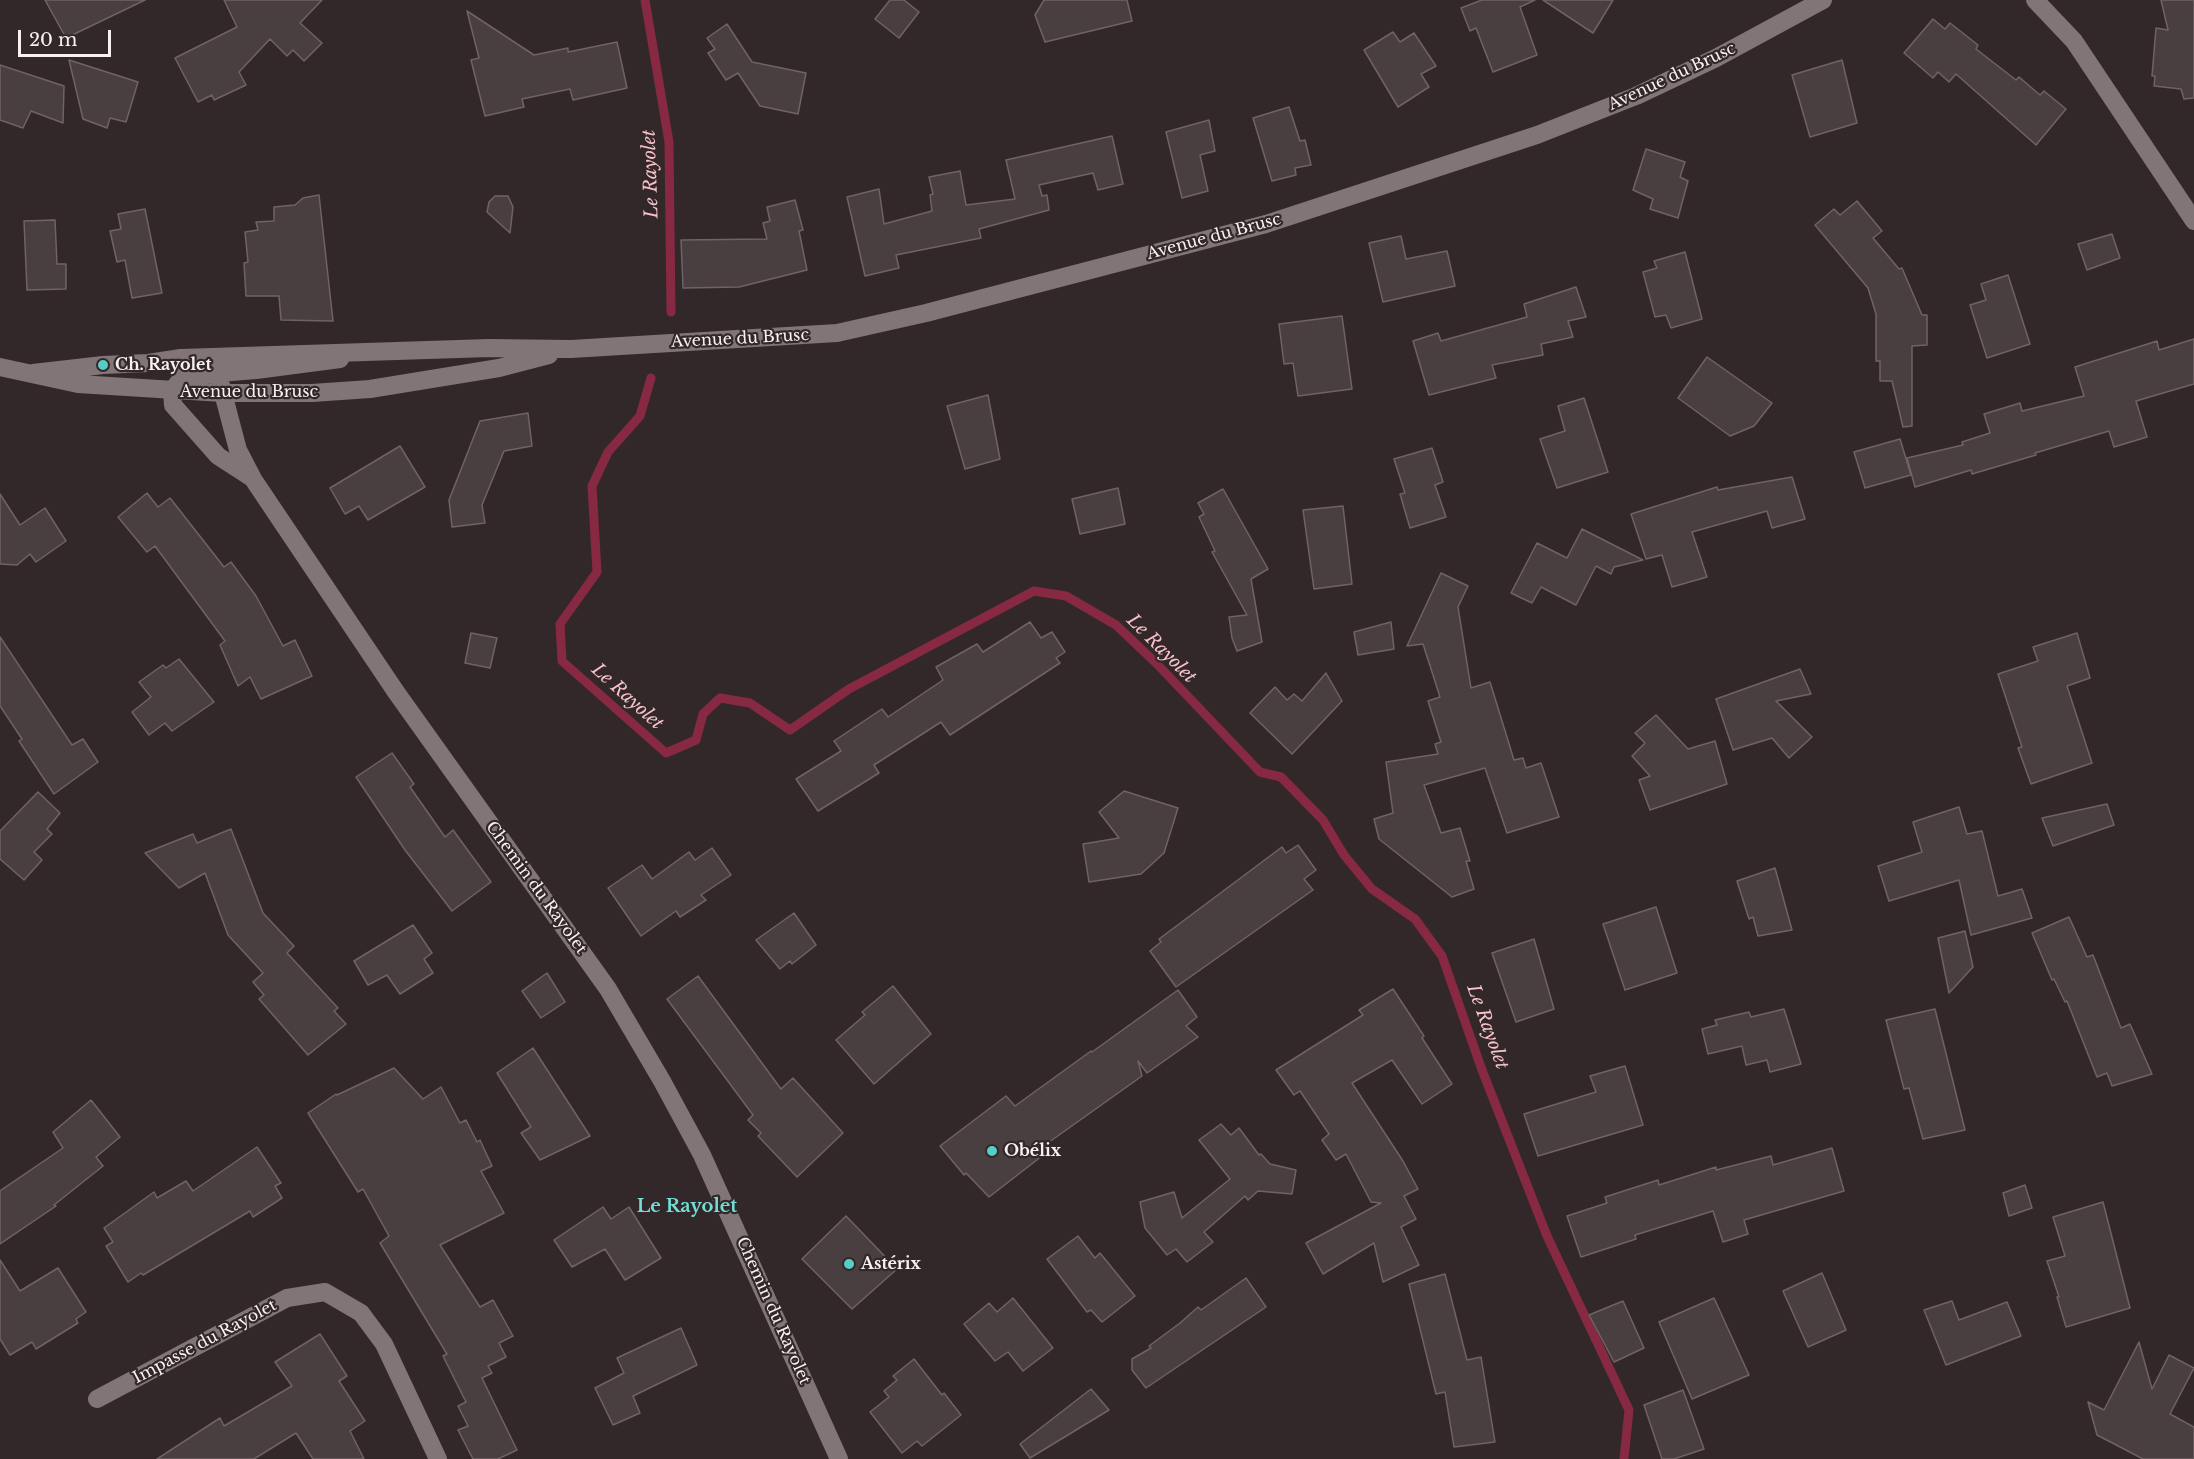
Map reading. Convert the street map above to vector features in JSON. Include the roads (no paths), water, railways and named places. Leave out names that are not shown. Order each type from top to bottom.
[{"type":"street","name":"Avenue du Brusc","points":[[33,373],[181,358],[489,348],[571,349],[837,333],[926,313],[1266,224],[1537,135],[1636,96],[1716,58],[1823,0]]},
{"type":"street","points":[[2035,0],[2074,41],[2194,221]]},
{"type":"street","name":"Avenue du Brusc","points":[[0,367],[78,384],[224,393],[312,393],[370,389],[499,368],[571,349]]},
{"type":"street","points":[[253,479],[218,456],[188,425],[173,405],[172,391],[183,376],[300,365],[382,352]]},
{"type":"street","points":[[181,358],[218,374]]},
{"type":"street","name":"Chemin du Rayolet","points":[[218,374],[238,450],[253,479],[396,693],[608,988],[662,1081],[702,1155],[839,1459]]},
{"type":"street","name":"Impasse du Rayolet","points":[[98,1399],[287,1299],[325,1292],[362,1313],[384,1344],[438,1459]]},
{"type":"waterway","name":"Le Rayolet","points":[[645,0],[669,142],[671,312]]},
{"type":"waterway","name":"Le Rayolet","points":[[651,378],[640,416],[608,452],[592,486],[597,572],[560,624],[562,661],[666,753],[696,740],[703,714],[720,698],[750,703],[790,730],[849,689],[1034,591],[1066,596],[1116,625],[1157,664],[1260,772],[1281,777],[1323,820],[1344,855],[1372,889],[1415,919],[1442,956],[1482,1070],[1547,1236],[1629,1410],[1624,1459]]},
{"type":"place","name":"Ch. Rayolet","points":[[103,365]]},
{"type":"place","name":"Obélix","points":[[992,1151]]},
{"type":"place","name":"Astérix","points":[[849,1264]]},
{"type":"district","name":"Le Rayolet","points":[[687,1207]]}]
